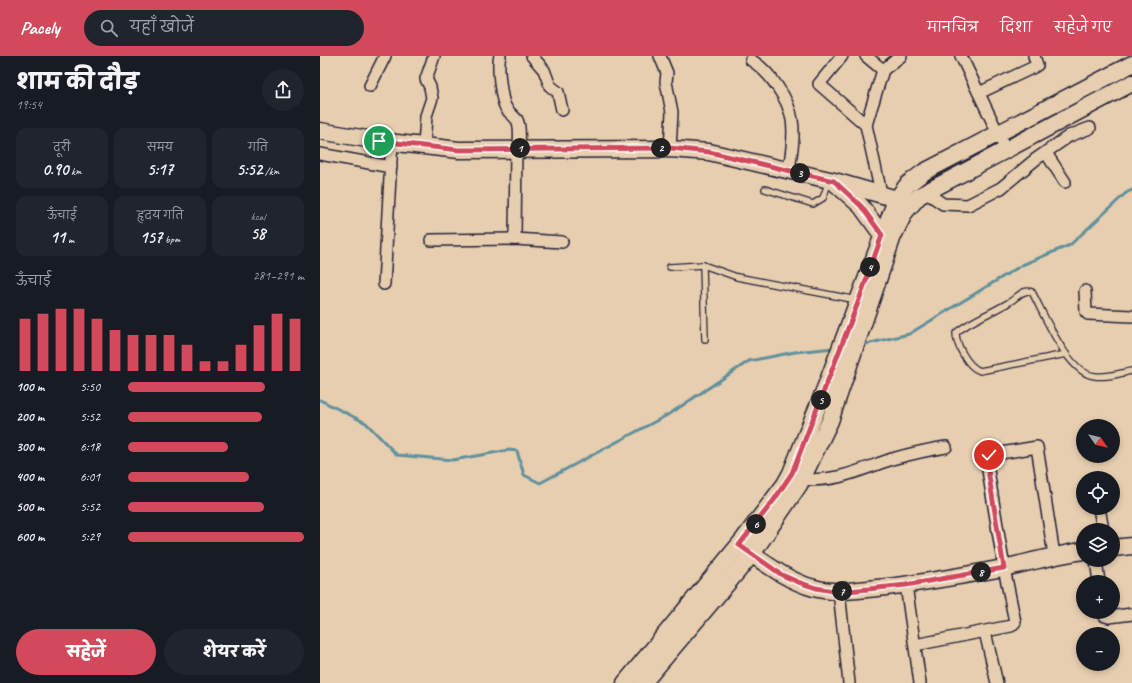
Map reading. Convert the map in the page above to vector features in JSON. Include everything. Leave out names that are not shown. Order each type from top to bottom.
[{"type":"main road","points":[[625,683],[746,550],[774,500],[792,473],[826,386],[854,332],[893,236],[908,184],[924,172],[1132,64]]},
{"type":"main road","points":[[320,131],[459,150],[518,148],[670,148],[709,152],[881,193],[904,201],[927,192],[1132,83]]},
{"type":"main road","points":[[832,181],[861,206],[882,235]]},
{"type":"main road","points":[[643,683],[803,479],[830,420],[842,386],[854,332],[859,300],[882,235],[904,201]]},
{"type":"main road","points":[[1120,547],[1132,546]]},
{"type":"main road","points":[[746,550],[782,575],[816,588],[839,592],[906,585],[1004,568],[1054,555],[1076,553]]},
{"type":"street","points":[[370,86],[385,56]]},
{"type":"street","points":[[424,146],[426,116],[432,98],[430,87],[426,79],[434,56]]},
{"type":"street","points":[[500,56],[498,70],[502,98],[506,108],[518,123],[515,239]]},
{"type":"street","points":[[532,56],[544,70],[550,86],[558,92],[562,110]]},
{"type":"street","points":[[660,56],[667,73],[666,82],[672,112],[670,148]]},
{"type":"street","points":[[842,56],[819,84],[866,125]]},
{"type":"street","points":[[866,56],[883,70]]},
{"type":"street","points":[[881,193],[866,125],[883,70],[901,56]]},
{"type":"street","points":[[961,56],[997,134],[1006,150]]},
{"type":"street","points":[[979,93],[1037,65],[1034,56]]},
{"type":"street","points":[[751,60],[761,66],[774,80],[790,113],[793,138],[789,170]]},
{"type":"street","points":[[927,192],[943,204],[968,205],[1001,188],[1069,136],[1090,128]]},
{"type":"street","points":[[384,284],[392,142]]},
{"type":"street","points":[[1046,153],[1065,182]]},
{"type":"street","points":[[320,154],[391,167]]},
{"type":"street","points":[[431,240],[515,239],[562,242]]},
{"type":"street","points":[[1085,291],[1086,312],[1088,314],[1132,316]]},
{"type":"street","points":[[803,479],[818,481],[832,479],[916,452],[946,447]]},
{"type":"street","points":[[915,645],[985,632],[1011,626],[1016,622],[1004,568],[986,458],[989,455],[1037,447],[1054,555]]},
{"type":"street","points":[[906,585],[920,683]]},
{"type":"street","points":[[839,592],[849,683]]},
{"type":"street","points":[[1120,616],[1132,614]]},
{"type":"street","points":[[985,632],[997,683]]},
{"type":"lane","points":[[766,189],[813,204],[823,198],[832,181]]},
{"type":"lane","points":[[670,267],[703,265],[737,276],[859,300]]},
{"type":"lane","points":[[703,265],[705,339]]},
{"type":"lane","points":[[1066,354],[980,370],[968,364],[956,336],[958,331],[1010,302],[1025,290],[1029,290],[1032,292],[1066,354],[1084,373],[1095,376],[1132,371]]},
{"type":"waterway","points":[[862,345],[909,334],[1022,265],[1070,245],[1126,193],[1132,190]]},
{"type":"waterway","points":[[320,400],[366,423],[397,455],[453,460],[509,450],[517,451],[524,475],[540,483],[671,413],[749,361],[795,352],[834,348]]},
{"type":"route","points":[[379,141],[459,150],[516,148],[670,148],[709,152],[834,181],[861,206],[882,235],[859,300],[792,473],[774,500],[739,545],[782,575],[816,588],[839,592],[906,585],[1004,568],[986,458],[989,455]]}]
